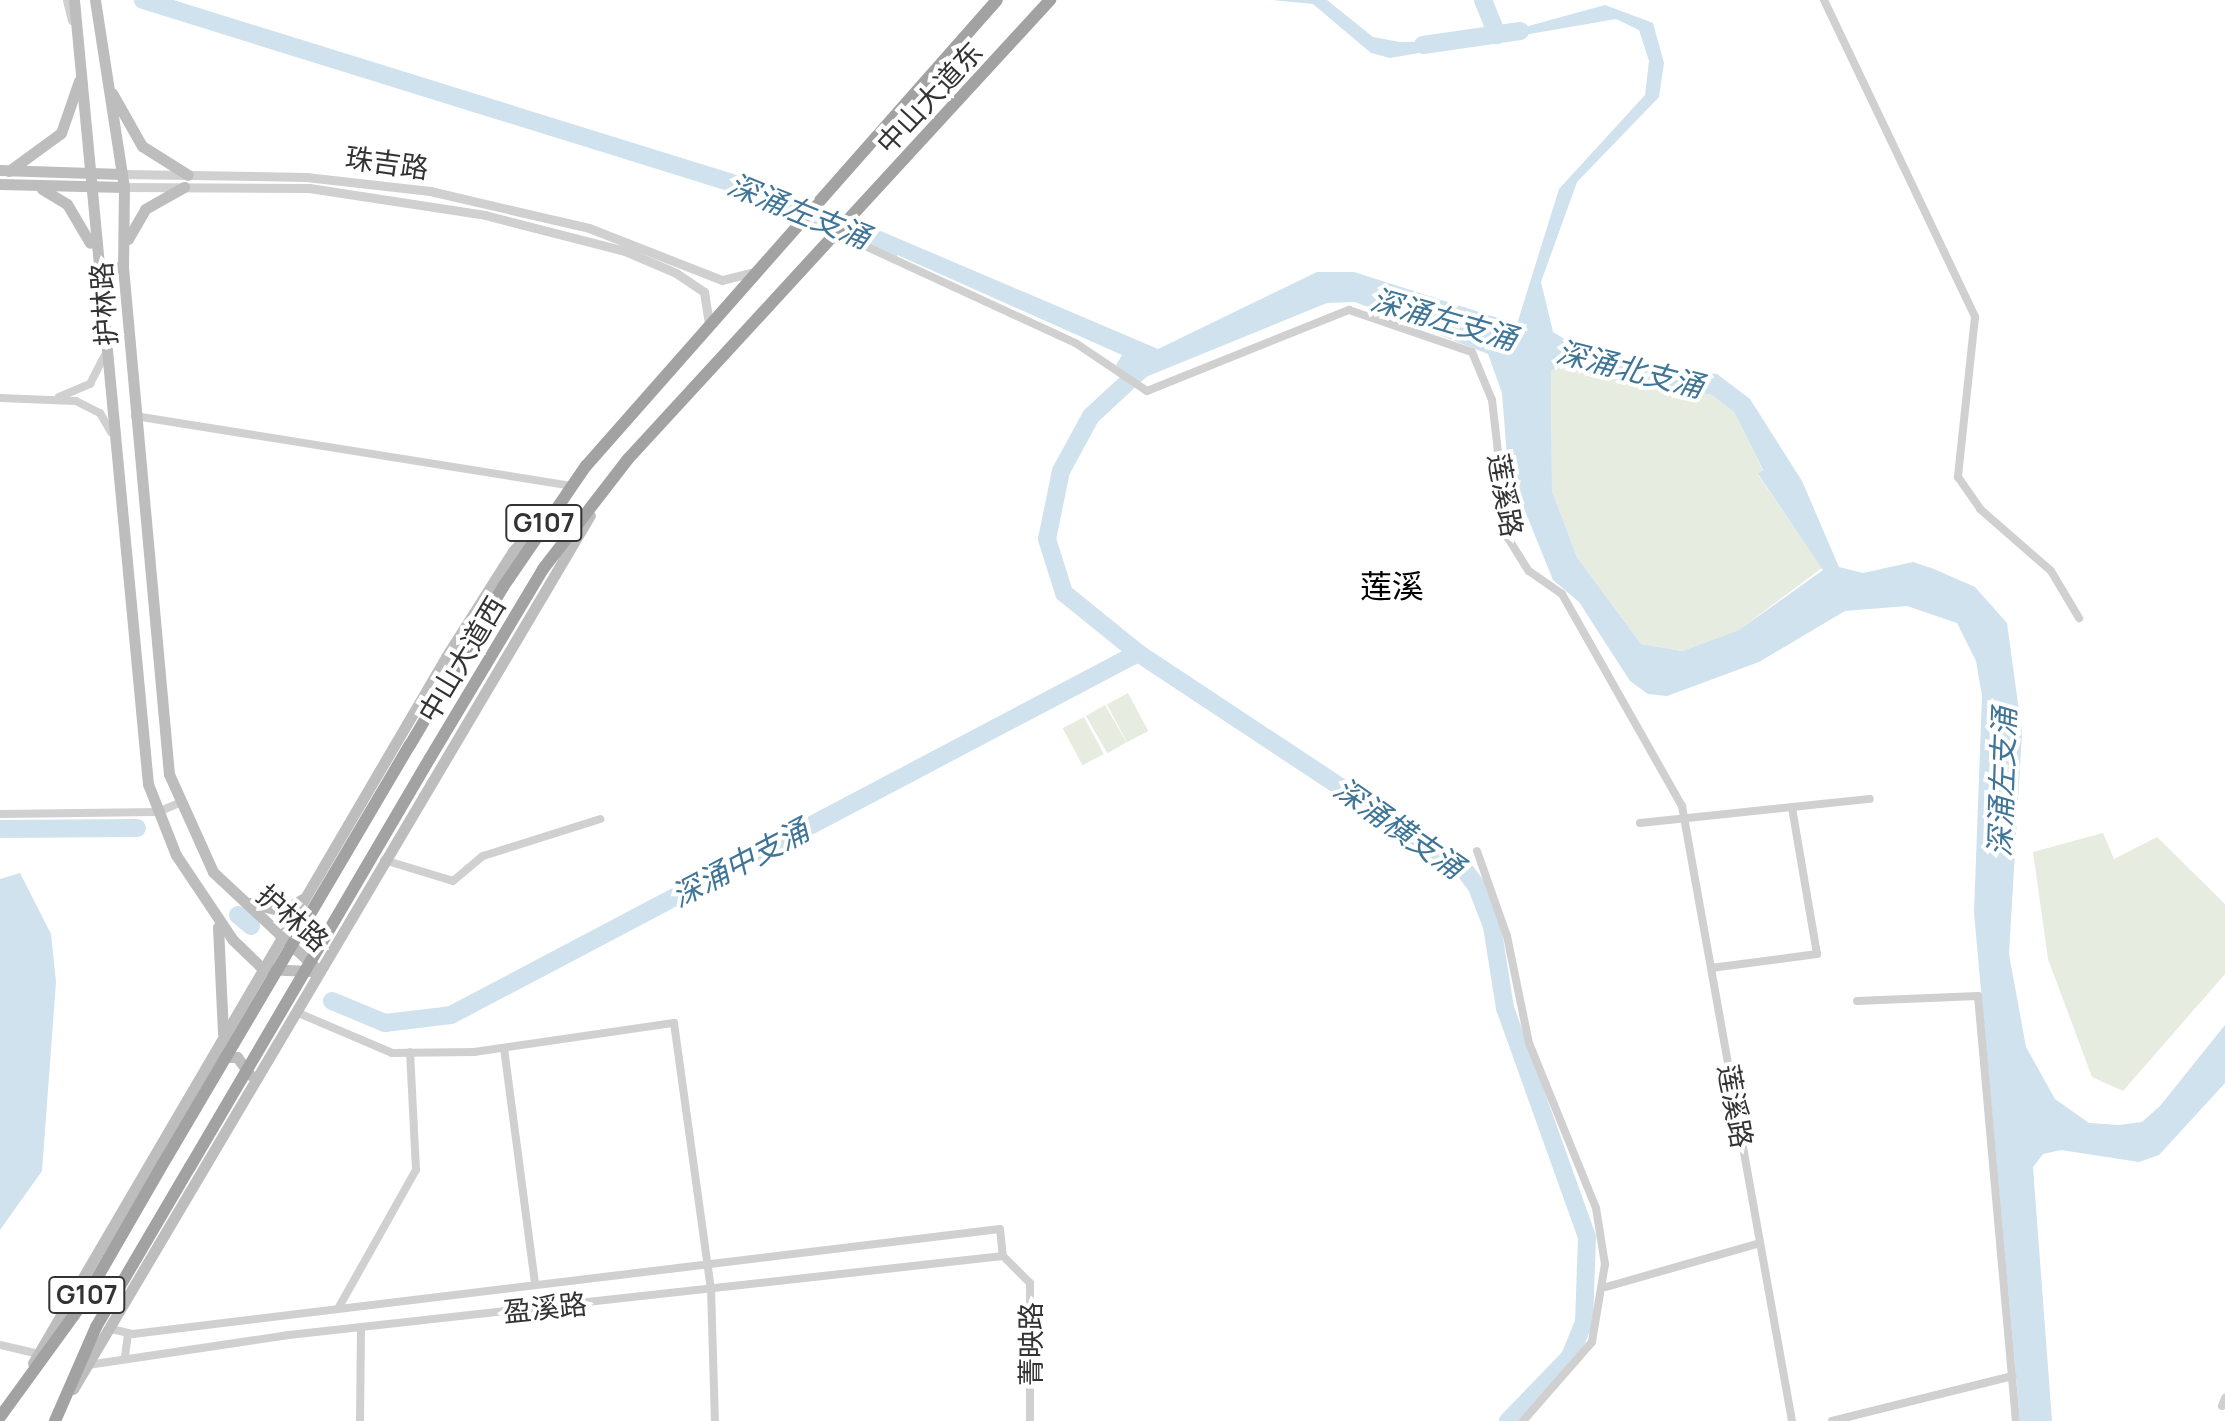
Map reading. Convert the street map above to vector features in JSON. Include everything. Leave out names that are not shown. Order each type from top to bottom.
[{"type":"highway","name":"中山大道东","points":[[753,272],[997,0]]},
{"type":"highway","name":"中山大道东","points":[[840,230],[1050,0]]},
{"type":"highway","name":"中山大道西","points":[[63,1407],[96,1327],[543,569],[607,486],[840,230]]},
{"type":"highway","name":"中山大道西","points":[[16,1393],[82,1304],[410,745],[557,504],[753,272]]},
{"type":"highway","name":"G107","points":[[0,1417],[16,1393]]},
{"type":"highway","name":"G107","points":[[55,1421],[63,1407]]},
{"type":"main road","name":"护林路","points":[[74,0],[142,752],[158,812],[214,915],[263,969],[319,971]]},
{"type":"main road","name":"护林路","points":[[98,0],[106,82],[124,187],[123,267],[162,729],[179,803],[231,893],[319,971]]},
{"type":"main road","points":[[5,171],[61,133],[80,76]]},
{"type":"main road","points":[[38,187],[77,215],[97,268],[123,267],[139,216],[186,181],[142,146],[106,82]]},
{"type":"main road","name":"珠吉路","points":[[5,171],[124,187]]},
{"type":"main road","name":"珠吉路","points":[[0,184],[38,187],[122,174]]},
{"type":"main road","points":[[63,1407],[607,486]]},
{"type":"main road","points":[[16,1393],[494,578],[557,504]]},
{"type":"main road","points":[[231,893],[271,912],[306,896]]},
{"type":"main road","points":[[214,915],[225,971],[223,1040]]},
{"type":"main road","points":[[209,1063],[237,1057],[248,1069],[249,1092]]},
{"type":"street","points":[[67,0],[76,32]]},
{"type":"street","points":[[1824,0],[1975,317],[1958,477],[1980,509],[2051,571],[2079,618]]},
{"type":"street","name":"珠吉路","points":[[122,174],[344,191],[580,238],[694,283],[710,304],[709,323]]},
{"type":"street","name":"珠吉路","points":[[124,187],[186,181],[335,179],[430,191],[589,228],[722,280],[753,272]]},
{"type":"street","name":"莲溪路","points":[[840,230],[1064,337],[1134,388],[1164,386],[1349,310],[1466,347],[1484,371],[1492,400],[1508,538],[1529,571],[1562,594],[1582,637],[1629,701],[1686,819],[1792,1421]]},
{"type":"street","points":[[58,398],[90,384],[104,357]]},
{"type":"street","points":[[0,398],[58,398],[93,408],[111,432]]},
{"type":"street","points":[[135,416],[571,486]]},
{"type":"street","points":[[1640,823],[1870,799]]},
{"type":"street","points":[[0,814],[158,812],[179,803]]},
{"type":"street","points":[[1711,968],[1817,954],[1792,807]]},
{"type":"street","points":[[384,860],[453,881],[483,856],[600,819]]},
{"type":"street","points":[[1477,851],[1507,936],[1529,1043],[1596,1208],[1606,1287],[1592,1342],[1523,1421]]},
{"type":"street","points":[[1857,1001],[1978,996],[2016,1421]]},
{"type":"street","points":[[296,1012],[365,1046],[410,1052],[504,1048],[674,1023],[711,1288],[715,1421]]},
{"type":"street","points":[[504,1048],[535,1284]]},
{"type":"street","points":[[339,1307],[416,1170],[410,1052]]},
{"type":"street","name":"盈溪路","points":[[88,1365],[125,1356],[1003,1256],[1000,1229],[128,1334],[111,1329]]},
{"type":"street","points":[[1606,1287],[1760,1243]]},
{"type":"street","name":"菁映路","points":[[1003,1256],[1030,1283],[1030,1421]]},
{"type":"street","points":[[360,1421],[361,1328]]},
{"type":"street","points":[[125,1356],[128,1334]]},
{"type":"street","points":[[0,1345],[39,1354]]},
{"type":"street","points":[[1832,1421],[2012,1376]]},
{"type":"shaded area","points":[[1559,367],[1712,395],[1734,412],[1763,471],[1758,475],[1822,568],[1739,630],[1682,651],[1641,644],[1577,557],[1552,491],[1551,371]]},
{"type":"shaded area","points":[[1128,693],[1148,731],[1127,742],[1107,704]]},
{"type":"shaded area","points":[[1105,705],[1126,742],[1107,753],[1086,716]]},
{"type":"shaded area","points":[[1084,717],[1104,754],[1083,765],[1063,728]]},
{"type":"shaded area","points":[[2103,833],[2114,859],[2157,837],[2225,904],[2225,974],[2123,1091],[2092,1077],[2048,959],[2033,852]]},
{"type":"water","points":[[1272,0],[1327,0],[1373,37],[1400,42],[1474,41],[1605,5],[1653,23],[1664,63],[1659,97],[1577,182],[1541,282],[1553,332],[1587,353],[1717,374],[1750,399],[1802,481],[1839,567],[1863,573],[1913,562],[1934,569],[1975,587],[2007,623],[2022,733],[2009,954],[2026,1047],[2055,1099],[2089,1123],[2119,1125],[2142,1122],[2160,1106],[2225,1025],[2225,1083],[2159,1155],[2139,1162],[2061,1150],[2043,1154],[2033,1167],[2052,1421],[2020,1421],[1974,913],[1982,696],[1976,661],[1957,623],[1907,606],[1845,611],[1759,662],[1667,696],[1648,694],[1630,681],[1579,602],[1553,580],[1508,469],[1502,393],[1488,354],[1355,302],[1327,303],[1136,381],[1116,365],[1122,355],[866,241],[876,229],[1158,349],[1317,272],[1354,272],[1517,324],[1559,189],[1645,95],[1649,61],[1639,30],[1616,19],[1390,58],[1371,53],[1313,4]],"holes":[[[1559,367],[1712,395],[1734,412],[1763,470],[1758,474],[1823,570],[1739,630],[1682,651],[1641,644],[1577,557],[1552,491],[1551,371]]]},
{"type":"water","points":[[20,873],[51,934],[56,982],[42,1171],[0,1230],[0,879]]},
{"type":"waterway","name":"深涌左支涌","points":[[143,0],[774,196],[892,248]]},
{"type":"waterway","points":[[1483,0],[1497,35]]},
{"type":"waterway","name":"深涌北支涌","points":[[1423,45],[1520,31]]},
{"type":"waterway","name":"深涌横支涌","points":[[1144,367],[1091,416],[1061,471],[1047,539],[1064,593],[1138,653],[1463,868],[1476,885],[1492,926],[1505,1008],[1587,1237],[1584,1322],[1570,1357],[1508,1421]]},
{"type":"waterway","name":"深涌中支涌","points":[[332,1001],[385,1023],[451,1015],[1138,653]]},
{"type":"waterway","name":"深涌中支涌","points":[[0,829],[137,828]]},
{"type":"waterway","name":"深涌中支涌","points":[[238,915],[251,926]]},
{"type":"district","name":"莲溪","points":[[1392,586]]}]
